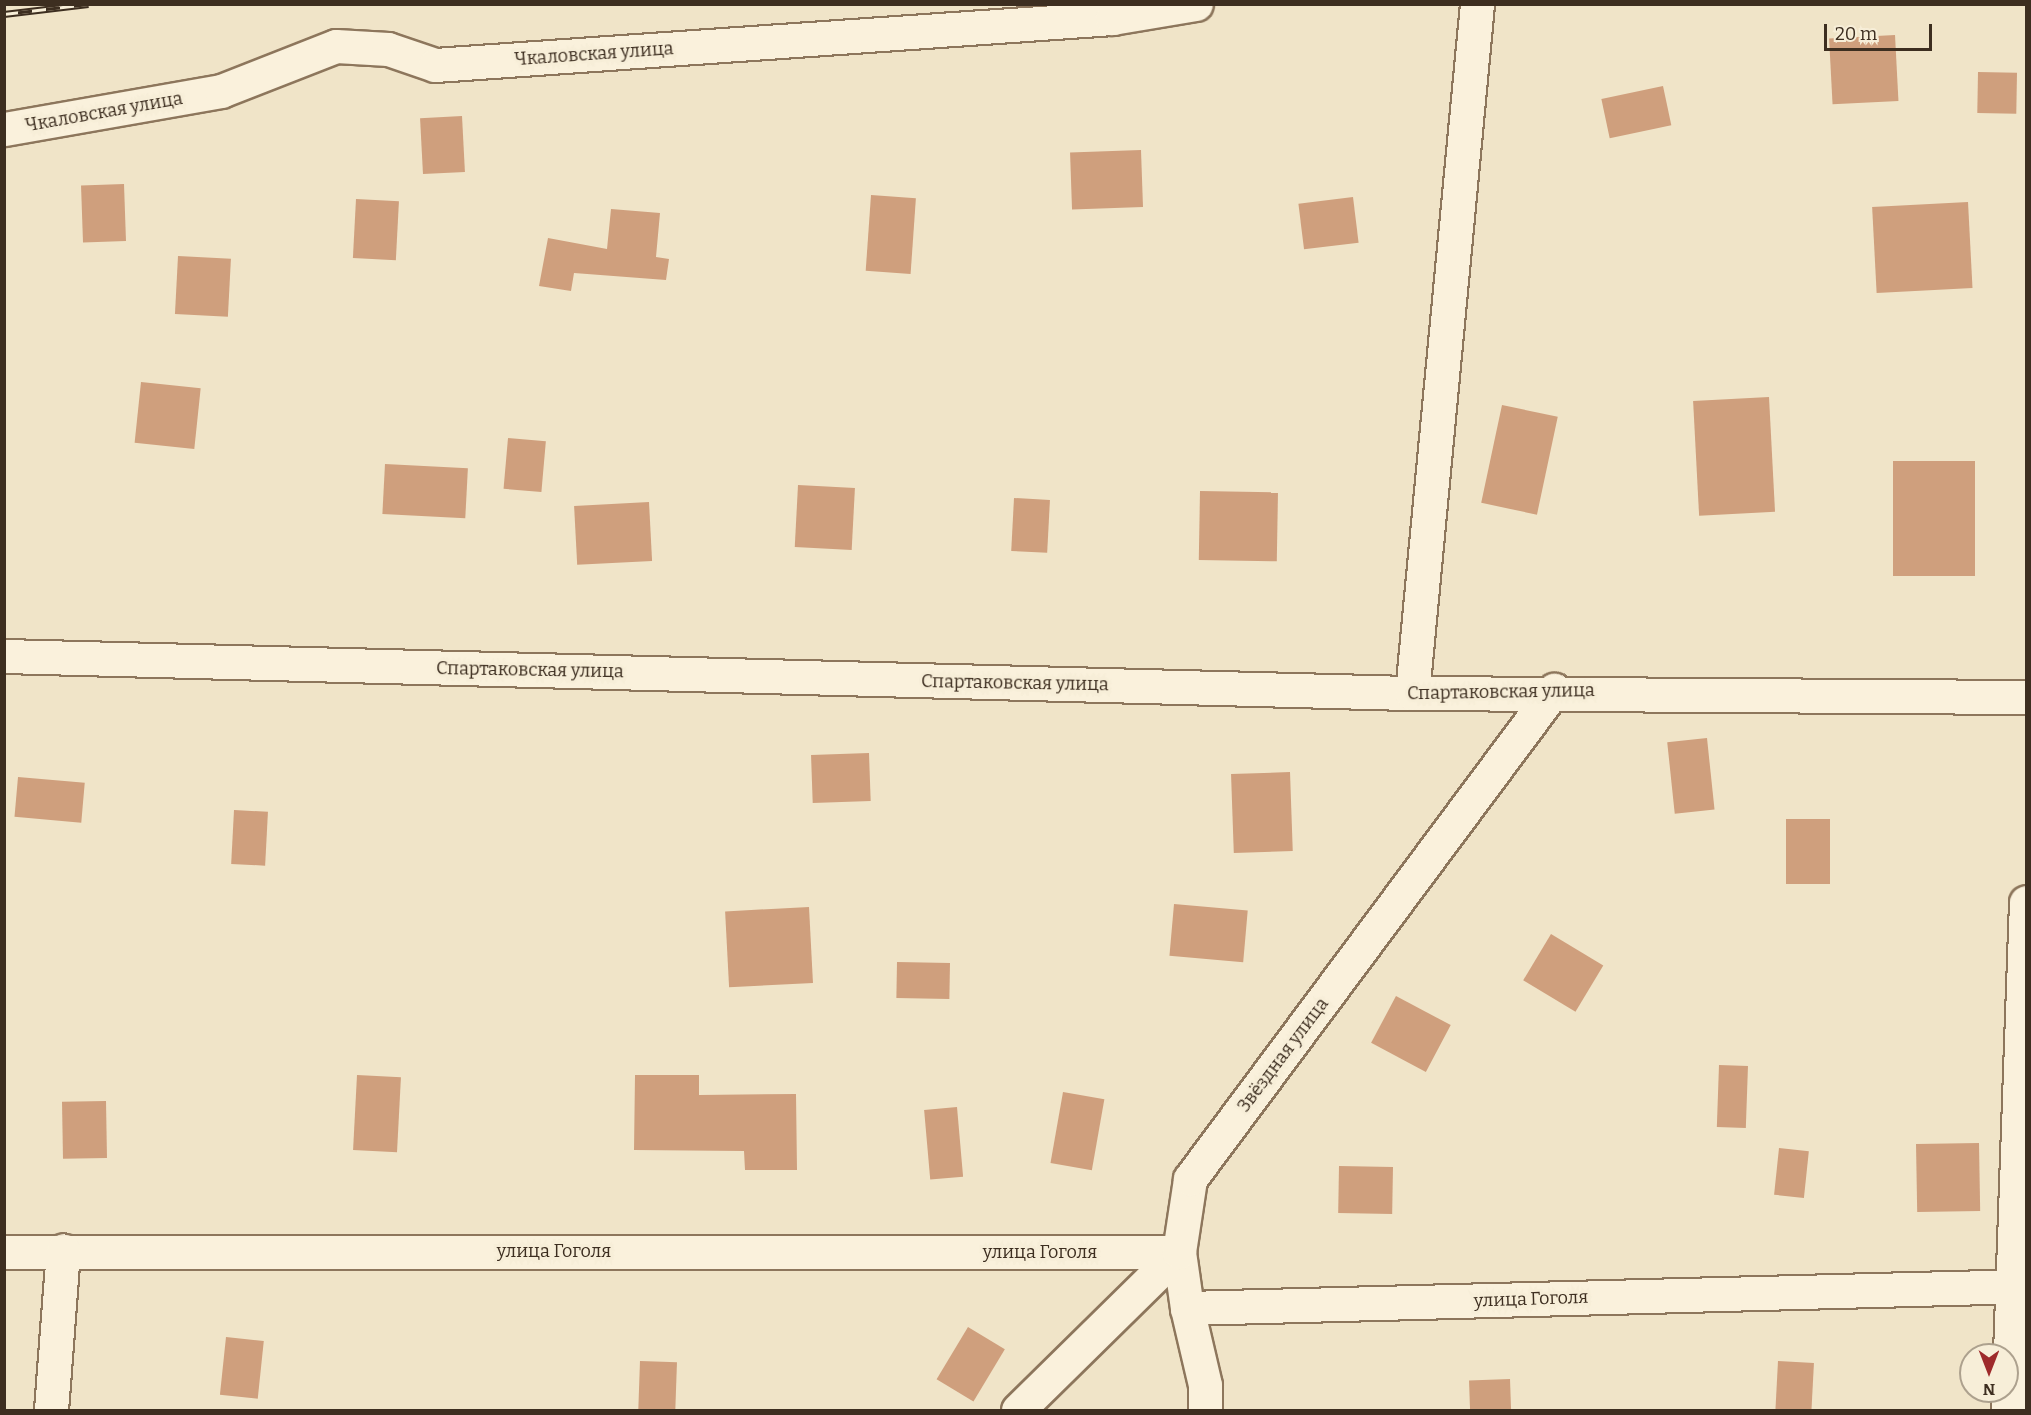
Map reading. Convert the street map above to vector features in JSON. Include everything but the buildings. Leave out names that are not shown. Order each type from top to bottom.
[{"type":"street","name":"Чкаловская улица","points":[[4,129],[221,92],[336,46],[388,49],[435,65],[1112,18],[1197,4]]},
{"type":"street","points":[[1412,693],[1477,4]]},
{"type":"street","name":"Спартаковская улица","points":[[4,656],[1412,693],[1554,690],[2026,697]]},
{"type":"street","name":"Звёздная улица","points":[[1179,1252],[1190,1179],[1554,690]]},
{"type":"street","points":[[2008,1410],[2021,1286],[2026,902]]},
{"type":"street","points":[[51,1410],[63,1250]]},
{"type":"street","name":"улица Гоголя","points":[[4,1252],[63,1250],[1179,1252]]},
{"type":"street","points":[[1179,1252],[1187,1308],[1205,1385],[1205,1410]]},
{"type":"street","points":[[1018,1410],[1179,1252]]},
{"type":"street","name":"улица Гоголя","points":[[1187,1308],[2021,1286]]},
{"type":"railway","points":[[4,14],[88,4]]}]
